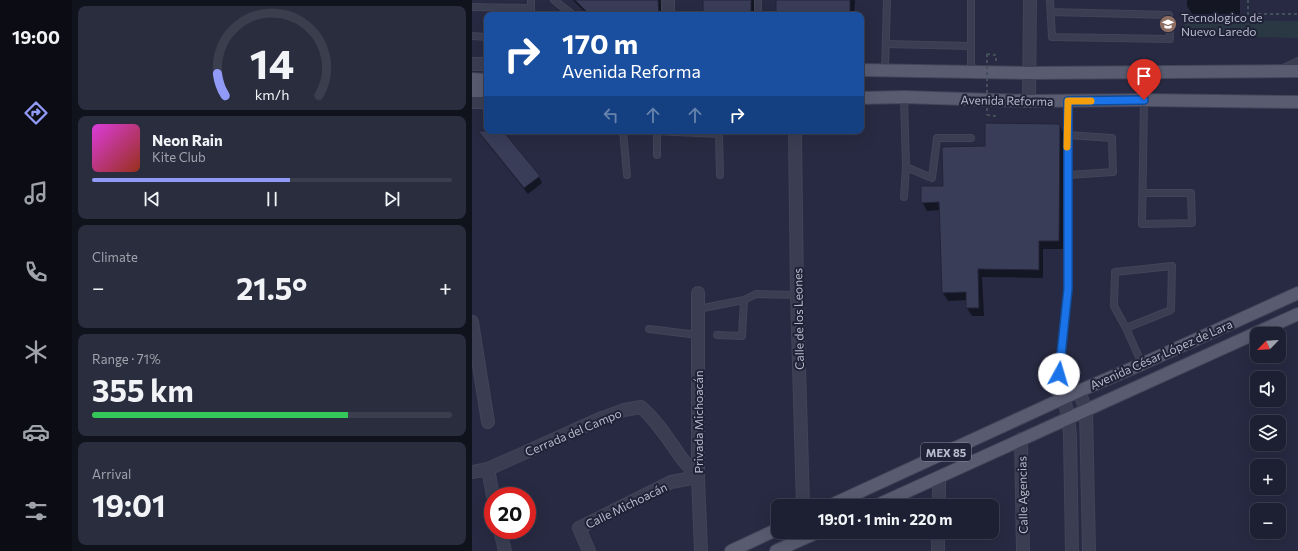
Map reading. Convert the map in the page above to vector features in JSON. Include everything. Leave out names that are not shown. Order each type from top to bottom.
[{"type":"main road","points":[[864,70],[1030,73],[1298,71]]},
{"type":"main road","points":[[472,79],[484,80]]},
{"type":"main road","points":[[472,91],[484,91]]},
{"type":"main road","name":"Avenida Reforma","points":[[864,98],[904,97],[1029,102],[1144,100],[1298,102]]},
{"type":"main road","name":"Avenida César López de Lara","points":[[844,499],[1079,391],[1298,293]]},
{"type":"main road","name":"Avenida César López de Lara","points":[[890,499],[1068,417],[1298,314]]},
{"type":"main road","points":[[731,551],[771,532]]},
{"type":"main road","points":[[776,551],[803,539]]},
{"type":"street","points":[[668,0],[668,12]]},
{"type":"street","points":[[1029,102],[1030,0]]},
{"type":"street","points":[[472,64],[484,64]]},
{"type":"street","points":[[472,102],[484,102]]},
{"type":"street","name":"Calle de los Leones","points":[[795,134],[797,295],[803,499]]},
{"type":"street","name":"Privada Michoacán","points":[[698,293],[698,477],[700,551]]},
{"type":"street","points":[[472,322],[488,422]]},
{"type":"street","points":[[1079,391],[1086,410],[1089,551]]},
{"type":"street","points":[[1064,398],[1068,417],[1072,551]]},
{"type":"street","name":"Cerrada del Campo","points":[[472,472],[488,469],[602,418],[624,410],[641,407],[651,416],[669,438],[680,457],[698,477]]},
{"type":"street","name":"Calle Agencias","points":[[1021,439],[1023,551]]},
{"type":"street","points":[[488,469],[491,487]]},
{"type":"street","name":"Calle Michoacán","points":[[589,551],[579,528],[671,482],[698,477]]},
{"type":"street","points":[[938,499],[939,477]]},
{"type":"street","points":[[1072,515],[1089,516]]},
{"type":"street","points":[[502,539],[504,551]]},
{"type":"street","points":[[938,539],[938,551]]},
{"type":"lane","points":[[472,7],[531,12],[532,0]]},
{"type":"lane","points":[[554,0],[569,12]]},
{"type":"lane","points":[[758,0],[758,12]]},
{"type":"lane","points":[[885,70],[887,0]]},
{"type":"lane","points":[[970,71],[971,0]]},
{"type":"lane","points":[[1050,0],[1052,37],[1170,39],[1169,15],[1051,12]]},
{"type":"lane","points":[[472,36],[484,37]]},
{"type":"lane","points":[[886,44],[971,46]]},
{"type":"lane","points":[[1279,70],[1298,61]]},
{"type":"lane","points":[[904,97],[906,167],[904,197]]},
{"type":"lane","points":[[1143,193],[1192,193],[1192,223],[1142,224],[1144,100]]},
{"type":"lane","points":[[1064,398],[1058,383],[1068,289],[1068,101]]},
{"type":"lane","points":[[623,134],[627,175]]},
{"type":"lane","points":[[655,134],[657,155]]},
{"type":"lane","points":[[719,134],[720,175]]},
{"type":"lane","points":[[1067,136],[1112,138],[1113,172],[1068,175]]},
{"type":"lane","points":[[906,167],[932,178],[937,138],[971,138]]},
{"type":"lane","points":[[1126,328],[1171,310],[1172,266],[1115,272],[1114,306],[1126,328],[1142,364]]},
{"type":"lane","points":[[698,309],[744,300],[756,294],[797,295]]},
{"type":"lane","points":[[717,335],[742,336],[744,300]]},
{"type":"lane","points":[[649,329],[698,335]]},
{"type":"path","points":[[1248,0],[1248,14],[1298,14]]},
{"type":"path","points":[[996,61],[996,55],[987,54],[987,115],[996,116],[996,113]]},
{"type":"shaded area","points":[[1185,20],[1298,21],[1298,38],[1185,36]]},
{"type":"building","points":[[575,0],[658,0],[659,12],[587,12]]},
{"type":"building","points":[[703,0],[751,0],[751,12],[703,12]]},
{"type":"building","points":[[776,0],[850,0],[850,12],[776,12]]},
{"type":"building","points":[[985,123],[1060,124],[1059,241],[1039,241],[1039,270],[978,269],[979,308],[966,308],[966,292],[942,293],[939,202],[921,203],[921,186],[943,186],[942,147],[985,146]]},
{"type":"building","points":[[478,131],[484,131],[484,134],[505,134],[540,176],[524,188]]},
{"type":"slow traffic","points":[[1067,147],[1068,101],[1091,101]]},
{"type":"place","name":"Tecnologico de Nuevo Laredo","points":[[1168,24]]},
{"type":"route","points":[[1059,374],[1069,265],[1067,136],[1068,101],[1144,100]]}]
